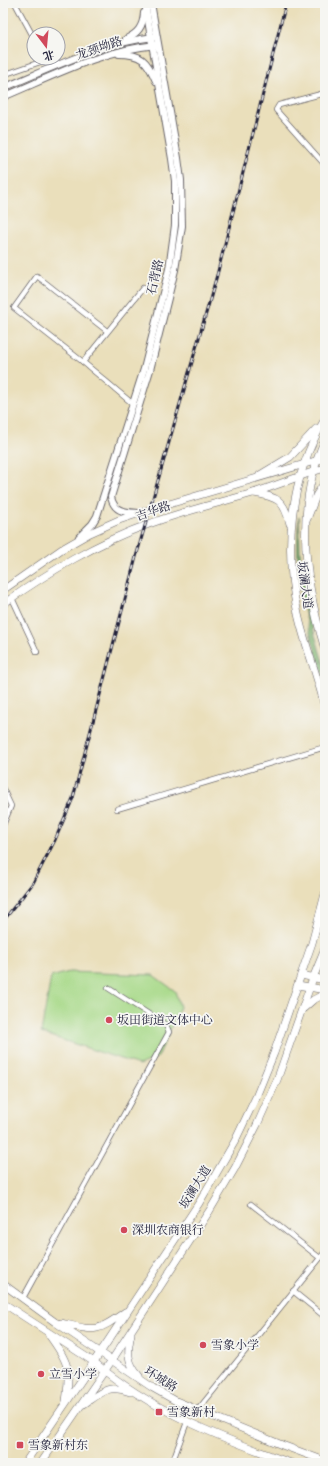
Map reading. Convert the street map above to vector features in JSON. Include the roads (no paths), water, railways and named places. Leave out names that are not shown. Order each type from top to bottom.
[{"type":"main road","name":"石背路","points":[[144,3],[154,37]]},
{"type":"main road","points":[[119,43],[134,35],[141,28],[143,22],[144,3]]},
{"type":"main road","name":"石背路","points":[[76,541],[92,524],[97,516],[133,404],[157,319],[169,269],[175,225],[175,181],[160,92],[151,3]]},
{"type":"main road","name":"龙颈坳路","points":[[3,88],[95,50],[119,43],[154,37]]},
{"type":"main road","name":"石背路","points":[[139,513],[120,511],[115,508],[111,498],[150,370],[163,321],[175,270],[182,226],[181,180],[155,45]]},
{"type":"main road","name":"龙颈坳路","points":[[3,97],[109,54],[133,48],[155,45]]},
{"type":"main road","points":[[109,54],[131,54],[142,59],[150,68],[160,92]]},
{"type":"main road","points":[[248,481],[290,456],[324,420]]},
{"type":"main road","name":"坂澜大道","points":[[324,420],[313,442],[294,502],[291,530],[291,566],[295,601],[321,689],[325,708]]},
{"type":"main road","points":[[312,472],[325,440]]},
{"type":"main road","name":"吉华路","points":[[3,590],[49,557],[104,526],[139,513],[325,458]]},
{"type":"main road","name":"吉华路","points":[[3,604],[58,567],[111,539],[168,517],[252,493],[325,468]]},
{"type":"main road","name":"坂澜大道","points":[[312,472],[306,501],[305,526],[307,564],[319,631],[325,649]]},
{"type":"main road","points":[[305,526],[316,496],[325,482]]},
{"type":"main road","points":[[252,493],[272,496],[279,500],[286,510],[291,530]]},
{"type":"main road","name":"坂澜大道","points":[[25,1463],[101,1352],[199,1203],[235,1141],[265,1075],[298,985],[317,926],[325,894]]},
{"type":"main road","points":[[324,951],[325,961]]},
{"type":"main road","name":"坂澜大道","points":[[41,1463],[112,1360],[210,1210],[243,1152],[277,1080],[324,951]]},
{"type":"main road","points":[[301,975],[325,980]]},
{"type":"main road","points":[[298,985],[325,990]]},
{"type":"main road","points":[[302,1012],[313,1000],[325,994]]},
{"type":"main road","name":"环城路","points":[[3,1284],[55,1322],[146,1383],[176,1401],[282,1445],[325,1461]]},
{"type":"main road","name":"环城路","points":[[3,1303],[94,1362],[104,1371],[140,1395],[187,1422],[278,1461],[291,1463]]},
{"type":"main road","points":[[55,1322],[85,1329],[94,1329],[108,1325],[128,1310]]},
{"type":"main road","points":[[132,1328],[128,1351],[129,1361],[134,1371],[146,1383]]},
{"type":"main road","points":[[45,1330],[66,1360],[69,1373],[66,1402]]},
{"type":"main road","points":[[79,1407],[101,1392],[110,1388],[117,1388],[140,1395]]},
{"type":"street","points":[[16,3],[28,26]]},
{"type":"street","points":[[3,75],[29,66]]},
{"type":"street","points":[[325,93],[279,105],[276,110],[325,165]]},
{"type":"street","points":[[107,331],[38,276],[14,308],[83,362],[133,404]]},
{"type":"street","points":[[83,362],[143,288]]},
{"type":"street","points":[[12,598],[37,652]]},
{"type":"street","points":[[117,809],[325,747]]},
{"type":"street","points":[[3,789],[11,806],[3,825]]},
{"type":"street","points":[[23,1298],[169,1032],[166,1025],[108,988]]},
{"type":"street","points":[[252,1204],[320,1258]]},
{"type":"street","points":[[197,1410],[325,1252]]},
{"type":"street","points":[[293,1291],[325,1317]]},
{"type":"street","points":[[172,1463],[187,1422]]},
{"type":"railway","points":[[3,921],[33,883],[55,840],[73,798],[136,557],[217,275],[286,3]]},
{"type":"place","name":"坂田街道文体中心","points":[[109,1020]]},
{"type":"place","name":"深圳农商银行","points":[[124,1230]]},
{"type":"place","name":"雪象小学","points":[[203,1345]]},
{"type":"place","name":"立雪小学","points":[[41,1374]]},
{"type":"place","name":"雪象新村","points":[[159,1412]]},
{"type":"place","name":"雪象新村东","points":[[20,1445]]}]
